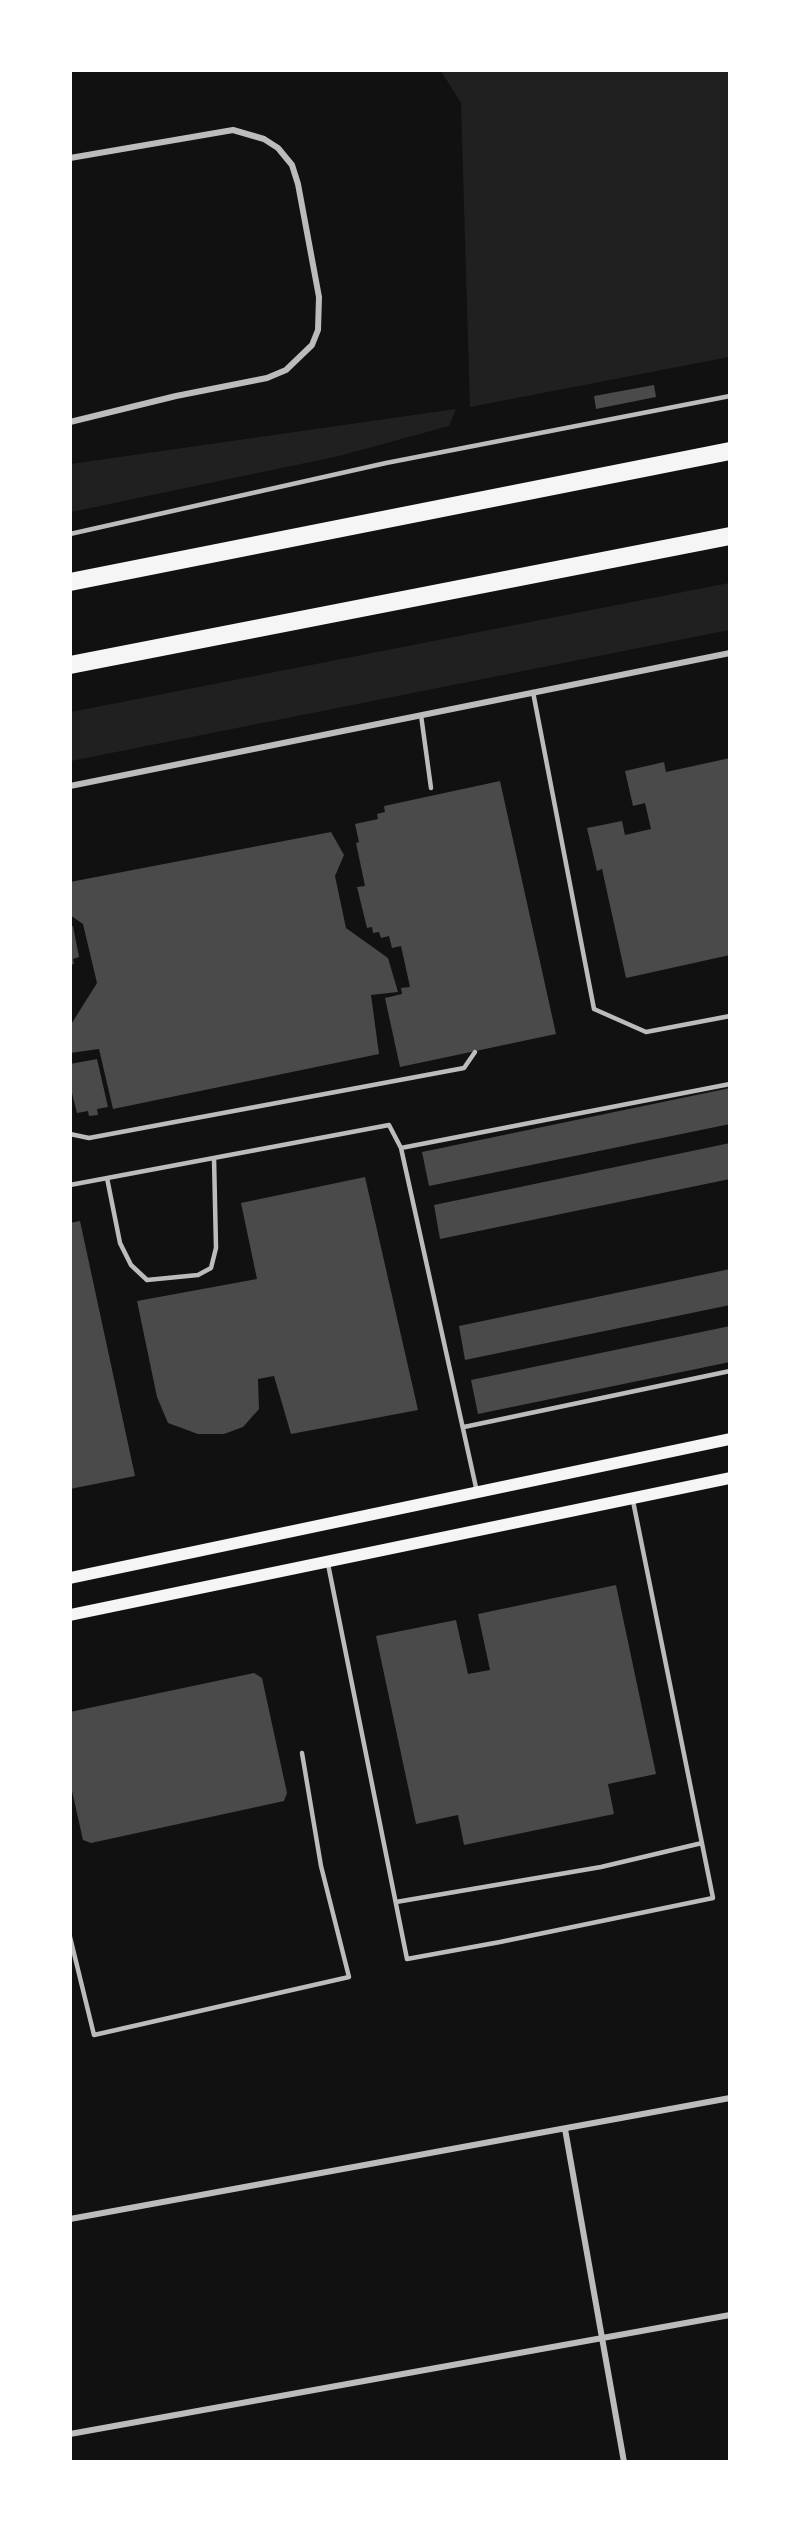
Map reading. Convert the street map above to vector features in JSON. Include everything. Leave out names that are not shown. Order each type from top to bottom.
[{"type":"highway","points":[[70,582],[729,451]]},
{"type":"highway","points":[[70,666],[729,536]]},
{"type":"main road","points":[[70,1578],[729,1438]]},
{"type":"main road","points":[[70,1615],[729,1478]]},
{"type":"street","points":[[70,158],[233,130],[264,139],[278,148],[292,165],[298,184],[319,297],[318,330],[312,345],[286,370],[267,378],[176,396],[70,422]]},
{"type":"street","points":[[70,786],[729,653]]},
{"type":"street","points":[[70,2219],[729,2098]]},
{"type":"street","points":[[565,2129],[624,2462]]},
{"type":"street","points":[[70,2434],[729,2315]]},
{"type":"lane","points":[[70,534],[375,465],[729,396]]},
{"type":"lane","points":[[533,692],[594,1009],[646,1032],[729,1016]]},
{"type":"lane","points":[[421,715],[431,788]]},
{"type":"lane","points":[[70,1134],[89,1138],[464,1068],[476,1052]]},
{"type":"lane","points":[[401,1148],[729,1084]]},
{"type":"lane","points":[[70,1185],[389,1125],[401,1148],[477,1492]]},
{"type":"lane","points":[[107,1178],[120,1243],[131,1265],[147,1280],[198,1275],[211,1268],[216,1248],[214,1158]]},
{"type":"lane","points":[[464,1427],[729,1371]]},
{"type":"lane","points":[[327,1561],[407,1959],[500,1942],[713,1898],[632,1498]]},
{"type":"lane","points":[[70,1937],[94,2035],[349,1977],[321,1866],[302,1753]]},
{"type":"lane","points":[[396,1902],[601,1867],[702,1843]]},
{"type":"shaded area","points":[[441,71],[729,71],[729,357],[470,407],[461,103]]},
{"type":"shaded area","points":[[456,409],[449,426],[339,456],[71,512],[71,464]]},
{"type":"shaded area","points":[[729,583],[729,630],[71,761],[71,712]]},
{"type":"building","points":[[654,385],[656,397],[596,409],[594,396]]},
{"type":"building","points":[[730,758],[730,955],[626,978],[602,869],[597,871],[587,828],[622,821],[625,835],[651,829],[645,803],[633,806],[625,771],[664,762],[666,772]]},
{"type":"building","points":[[500,781],[556,1034],[400,1067],[385,998],[402,994],[401,988],[410,987],[401,946],[392,948],[389,936],[381,938],[379,932],[373,933],[372,927],[367,928],[357,887],[365,886],[356,843],[359,842],[355,824],[378,819],[377,814],[385,812],[384,806]]},
{"type":"building","points":[[331,832],[344,855],[335,876],[346,928],[388,958],[398,992],[371,995],[379,1054],[113,1109],[99,1049],[70,1053],[70,1026],[97,983],[83,924],[70,915],[70,882]]},
{"type":"building","points":[[73,926],[79,957],[73,959],[74,964],[70,965],[70,927]]},
{"type":"building","points":[[97,1059],[108,1107],[97,1109],[98,1115],[89,1116],[88,1111],[77,1113],[70,1085],[70,1064]]},
{"type":"building","points":[[730,1088],[730,1124],[429,1186],[422,1152]]},
{"type":"building","points":[[730,1143],[730,1179],[440,1239],[434,1205]]},
{"type":"building","points":[[365,1177],[418,1410],[291,1434],[274,1376],[258,1379],[259,1409],[243,1427],[224,1434],[198,1434],[168,1423],[157,1397],[137,1301],[257,1279],[241,1203]]},
{"type":"building","points":[[80,1221],[135,1476],[70,1489],[70,1223]]},
{"type":"building","points":[[730,1269],[730,1305],[465,1360],[459,1326]]},
{"type":"building","points":[[730,1326],[730,1362],[478,1414],[471,1380]]},
{"type":"building","points":[[616,1585],[656,1774],[608,1784],[614,1814],[464,1845],[458,1815],[416,1824],[376,1636],[456,1620],[468,1674],[490,1670],[478,1614]]},
{"type":"building","points":[[254,1673],[262,1678],[287,1793],[284,1801],[91,1843],[83,1840],[70,1782],[70,1712]]}]
